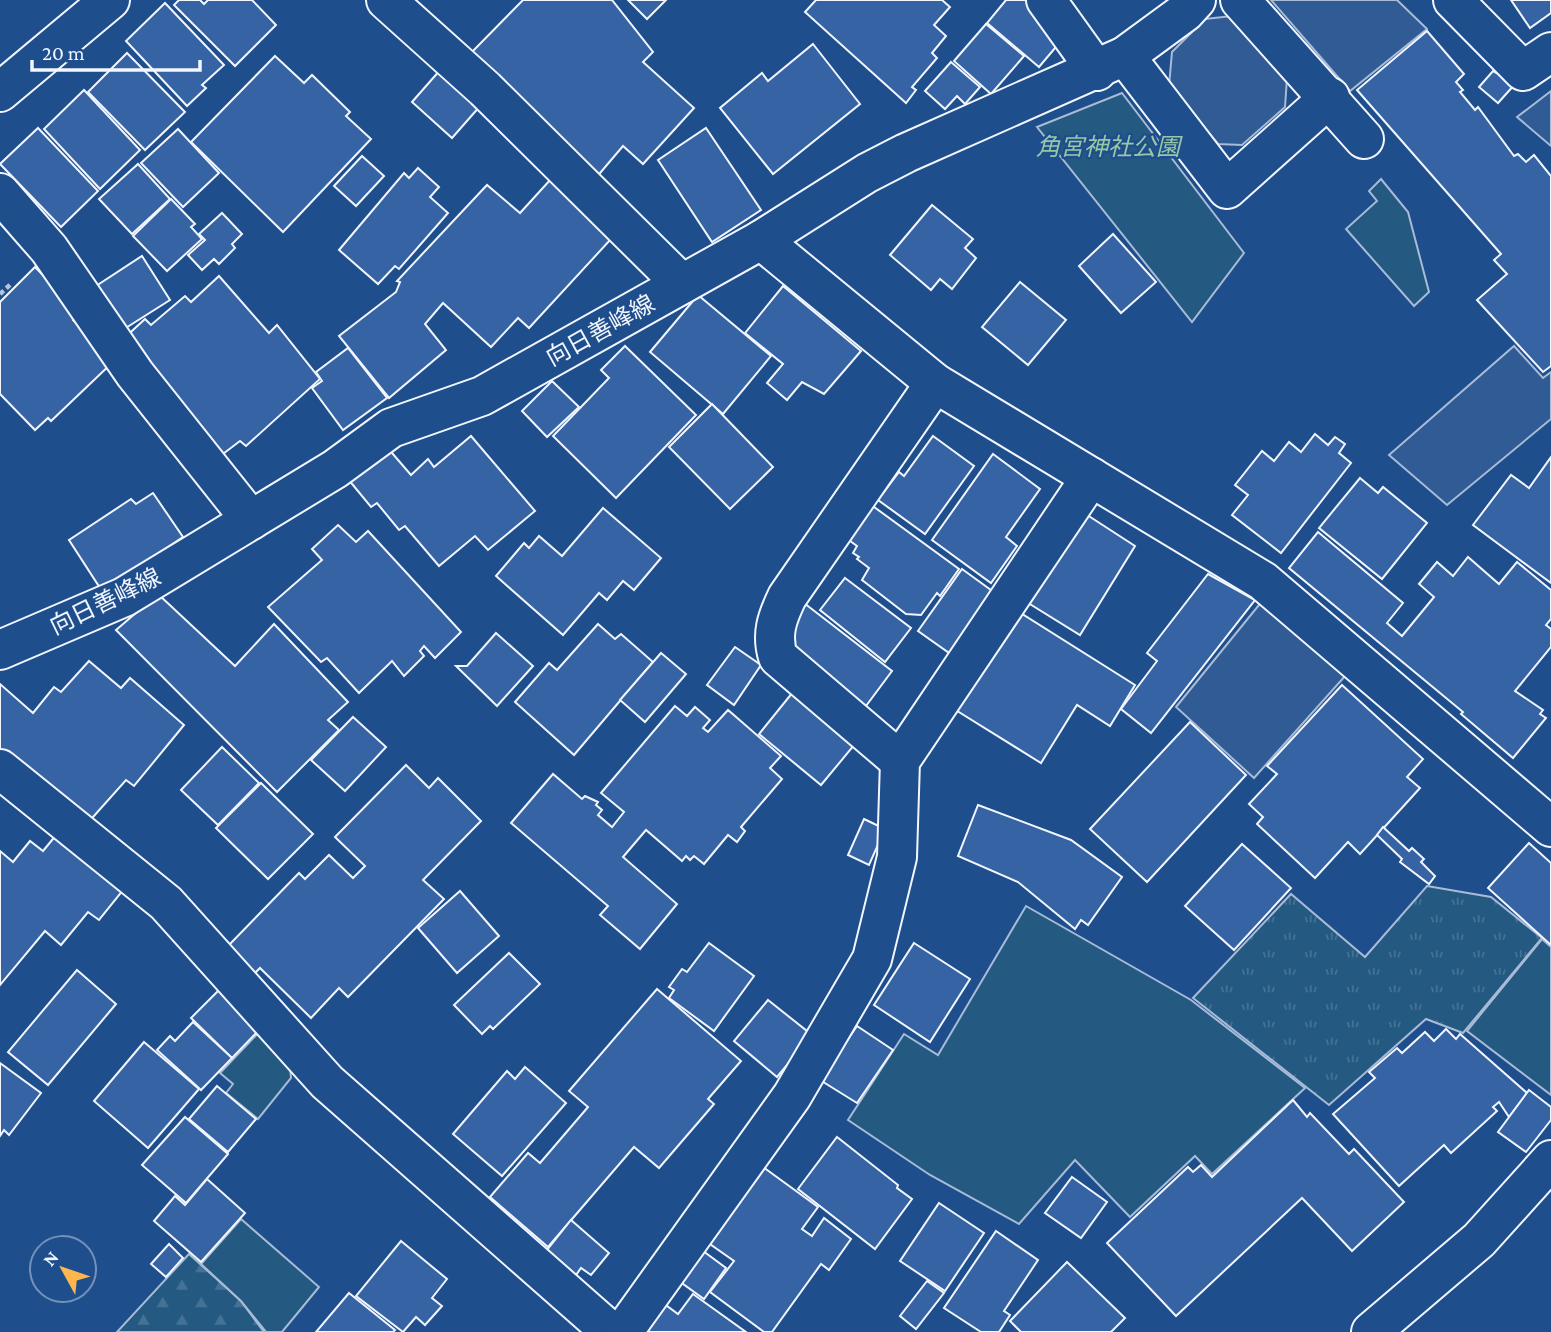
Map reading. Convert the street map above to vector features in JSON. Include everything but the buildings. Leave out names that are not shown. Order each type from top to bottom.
[{"type":"street","points":[[0,92],[110,0]]},
{"type":"street","points":[[386,0],[485,89],[682,284]]},
{"type":"street","points":[[1046,0],[1111,63],[1227,189],[1330,97]]},
{"type":"street","name":"向日善峰線","points":[[0,650],[124,597],[335,469],[391,428],[482,396],[761,240],[867,173],[906,153],[1111,63],[1185,12],[1196,0]]},
{"type":"street","points":[[1240,0],[1330,97],[1364,139]]},
{"type":"street","points":[[1452,0],[1523,71],[1551,52]]},
{"type":"street","points":[[0,193],[49,249],[135,374],[251,520]]},
{"type":"street","points":[[761,240],[936,383],[1263,582],[1544,806]]},
{"type":"street","points":[[900,761],[778,657],[774,642],[777,618],[787,597],[936,383]]},
{"type":"street","points":[[624,1332],[792,1096],[872,959],[897,857],[900,761],[1091,477]]},
{"type":"street","points":[[0,769],[166,903],[327,1082],[611,1332]]},
{"type":"street","points":[[1371,1332],[1479,1240],[1551,1160]]},
{"type":"green space","name":"角宮神社公園","points":[[1122,93],[1244,253],[1192,322],[1037,127]]},
{"type":"green space","points":[[1381,179],[1408,212],[1429,292],[1414,306],[1346,229],[1377,201],[1369,191]]},
{"type":"green space","points":[[1427,886],[1491,897],[1542,938],[1463,1033],[1426,1019],[1329,1105],[1193,998],[1291,894],[1365,957]]},
{"type":"green space","points":[[1026,906],[1191,1000],[1305,1088],[1212,1174],[1195,1156],[1130,1217],[1075,1160],[1019,1224],[930,1175],[848,1120],[904,1034],[938,1055]]},
{"type":"green space","points":[[1542,939],[1551,947],[1551,1095],[1467,1031]]},
{"type":"green space","points":[[265,1026],[289,1055],[291,1078],[258,1119],[226,1093],[233,1084],[220,1073]]},
{"type":"green space","points":[[241,1219],[319,1287],[282,1332],[266,1332],[241,1301],[201,1264]]},
{"type":"green space","points":[[189,1254],[241,1301],[264,1332],[117,1332]]},
{"type":"shaded area","points":[[1271,0],[1397,0],[1427,29],[1350,91]]},
{"type":"shaded area","points":[[1232,16],[1287,78],[1285,107],[1242,145],[1218,144],[1169,86],[1172,52],[1205,19]]},
{"type":"shaded area","points":[[1551,91],[1551,146],[1517,117]]},
{"type":"shaded area","points":[[1514,346],[1543,378],[1551,372],[1551,419],[1447,505],[1389,455]]},
{"type":"shaded area","points":[[1263,600],[1346,675],[1254,778],[1176,707]]}]
